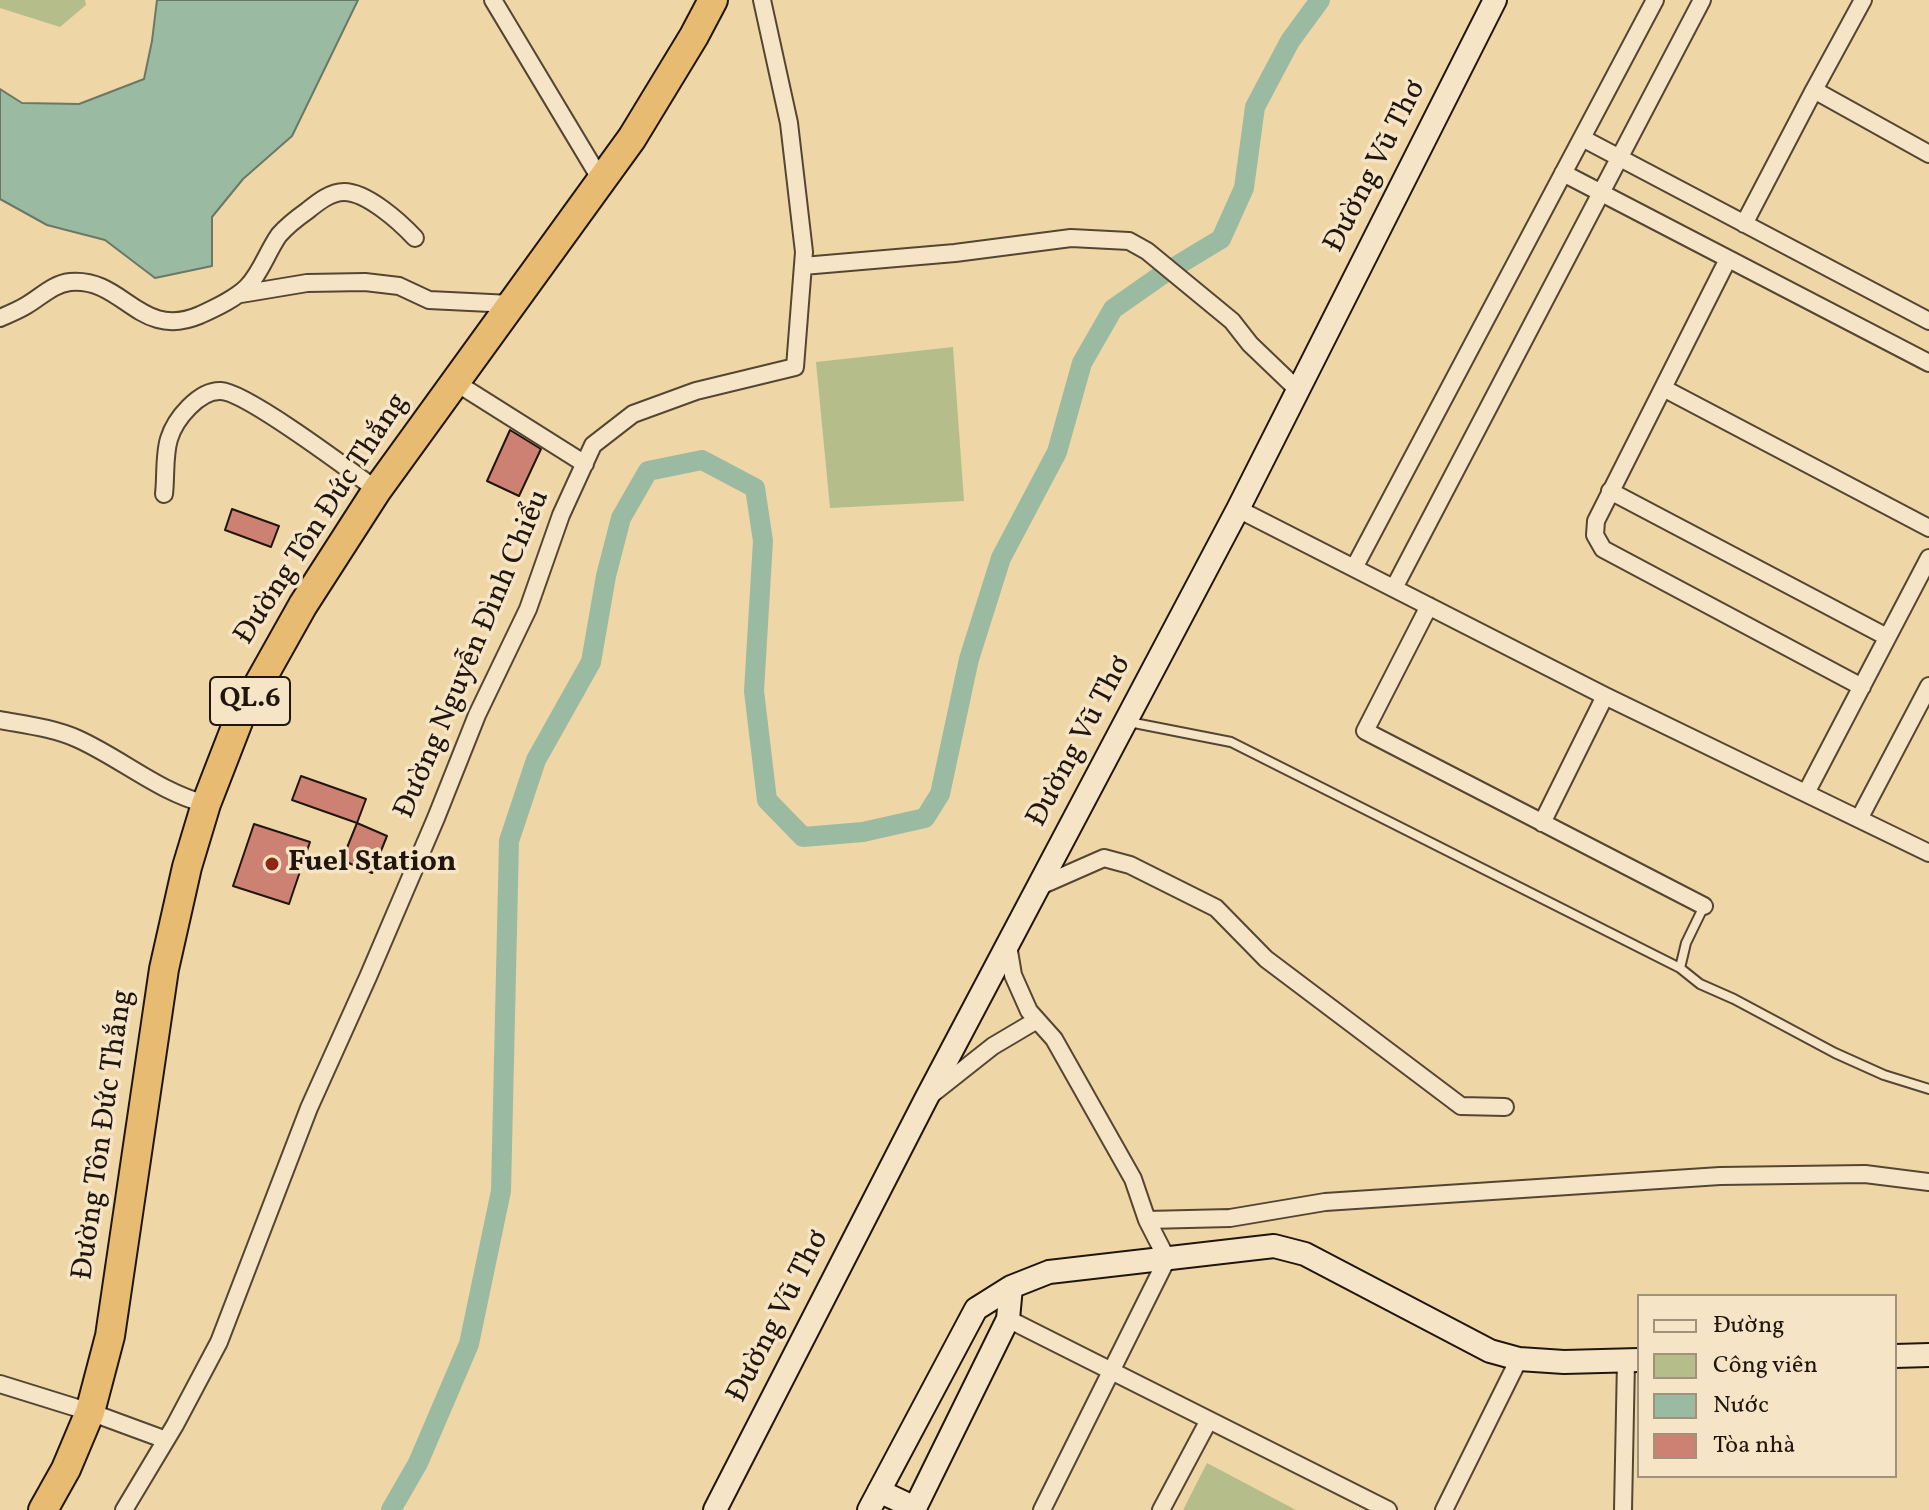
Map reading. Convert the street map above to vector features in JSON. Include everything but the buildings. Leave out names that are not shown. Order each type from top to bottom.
[{"type":"highway","name":"Đường Tôn Đức Thắng","points":[[43,1510],[66,1469],[90,1412],[110,1336],[164,969],[187,867],[206,804],[239,719],[303,605],[377,490],[632,138],[713,0]]},
{"type":"main road","name":"Đường Vũ Thơ","points":[[715,1510],[926,1099],[1238,509],[1495,0]]},
{"type":"main road","points":[[1011,1287],[1008,1319],[916,1509],[874,1501],[976,1309],[1011,1287],[1049,1272],[1274,1246],[1305,1254],[1490,1351],[1519,1359],[1632,1361]]},
{"type":"main road","points":[[1897,1356],[1929,1355]]},
{"type":"street","points":[[493,0],[601,180]]},
{"type":"street","name":"Đường Nguyễn Đình Chiểu","points":[[131,1508],[219,1342],[309,1108],[436,818],[477,715],[528,609],[561,515],[593,445],[633,414],[696,391],[795,367],[804,252],[789,123],[762,0]]},
{"type":"street","points":[[1354,568],[1655,0]]},
{"type":"street","points":[[1394,588],[1702,0]]},
{"type":"street","points":[[1744,224],[1863,0]]},
{"type":"street","points":[[1814,90],[1929,154]]},
{"type":"street","points":[[1582,138],[1929,321]]},
{"type":"street","points":[[1563,173],[1929,363]]},
{"type":"street","points":[[0,318],[28,304],[50,288],[69,282],[100,286],[130,307],[166,322],[180,322],[202,314],[239,294],[250,284],[280,235],[330,195],[346,192],[364,198],[399,221],[415,238]]},
{"type":"street","points":[[803,266],[955,253],[1071,238],[1129,241],[1147,251],[1232,321],[1250,344],[1298,390]]},
{"type":"street","points":[[1728,259],[1610,491],[1596,521],[1595,535],[1603,549],[1862,687]]},
{"type":"street","points":[[239,294],[307,283],[365,282],[399,286],[429,300],[511,304]]},
{"type":"street","points":[[455,382],[585,464]]},
{"type":"street","points":[[1663,388],[1929,528]]},
{"type":"street","points":[[164,494],[168,442],[174,426],[204,395],[223,391],[262,410],[377,490]]},
{"type":"street","points":[[1610,491],[1887,637]]},
{"type":"street","points":[[1238,509],[1605,696],[1929,853]]},
{"type":"street","points":[[1806,793],[1929,558]]},
{"type":"street","points":[[1429,606],[1365,731],[1704,906]]},
{"type":"street","points":[[1859,819],[1921,719],[1929,686]]},
{"type":"street","points":[[1542,823],[1605,696]]},
{"type":"street","points":[[0,720],[55,730],[76,738],[185,799],[206,804]]},
{"type":"street","points":[[1038,887],[1104,858],[1130,865],[1216,908],[1266,959],[1461,1106],[1505,1107]]},
{"type":"street","points":[[1008,945],[1013,975],[1029,1011],[1054,1039],[1133,1179],[1147,1220],[1167,1259],[1042,1510]]},
{"type":"street","points":[[926,1099],[993,1046],[1037,1020]]},
{"type":"street","points":[[1147,1220],[1230,1218],[1325,1202],[1720,1176],[1865,1174],[1929,1182]]},
{"type":"street","points":[[1008,1319],[1388,1510]]},
{"type":"street","points":[[1444,1510],[1519,1359]]},
{"type":"street","points":[[1623,1510],[1632,1361]]},
{"type":"street","points":[[0,1384],[166,1440]]},
{"type":"street","points":[[1161,1510],[1209,1420]]},
{"type":"lane","points":[[1126,722],[1231,742],[1680,968],[1700,984],[1835,1053],[1884,1075],[1929,1089]]},
{"type":"lane","points":[[1680,968],[1686,943],[1704,906]]},
{"type":"green space","points":[[0,0],[85,0],[86,5],[60,27],[0,8]]},
{"type":"green space","points":[[953,347],[964,501],[830,508],[816,362]]},
{"type":"green space","points":[[1207,1463],[1296,1510],[1183,1510]]},
{"type":"water","points":[[157,0],[358,0],[292,136],[243,179],[212,217],[212,266],[155,278],[105,240],[47,225],[0,199],[0,89],[22,103],[79,104],[144,79]]},
{"type":"waterway","points":[[391,1510],[418,1463],[469,1344],[501,1191],[509,841],[536,760],[591,662],[606,576],[621,518],[648,471],[702,460],[755,488],[763,541],[754,691],[767,800],[803,837],[863,832],[925,818],[940,794],[969,659],[1001,558],[1057,452],[1082,363],[1113,309],[1221,239],[1244,188],[1255,107],[1290,41],[1320,0]]},
{"type":"place","name":"Fuel Station","points":[[272,864]]}]
